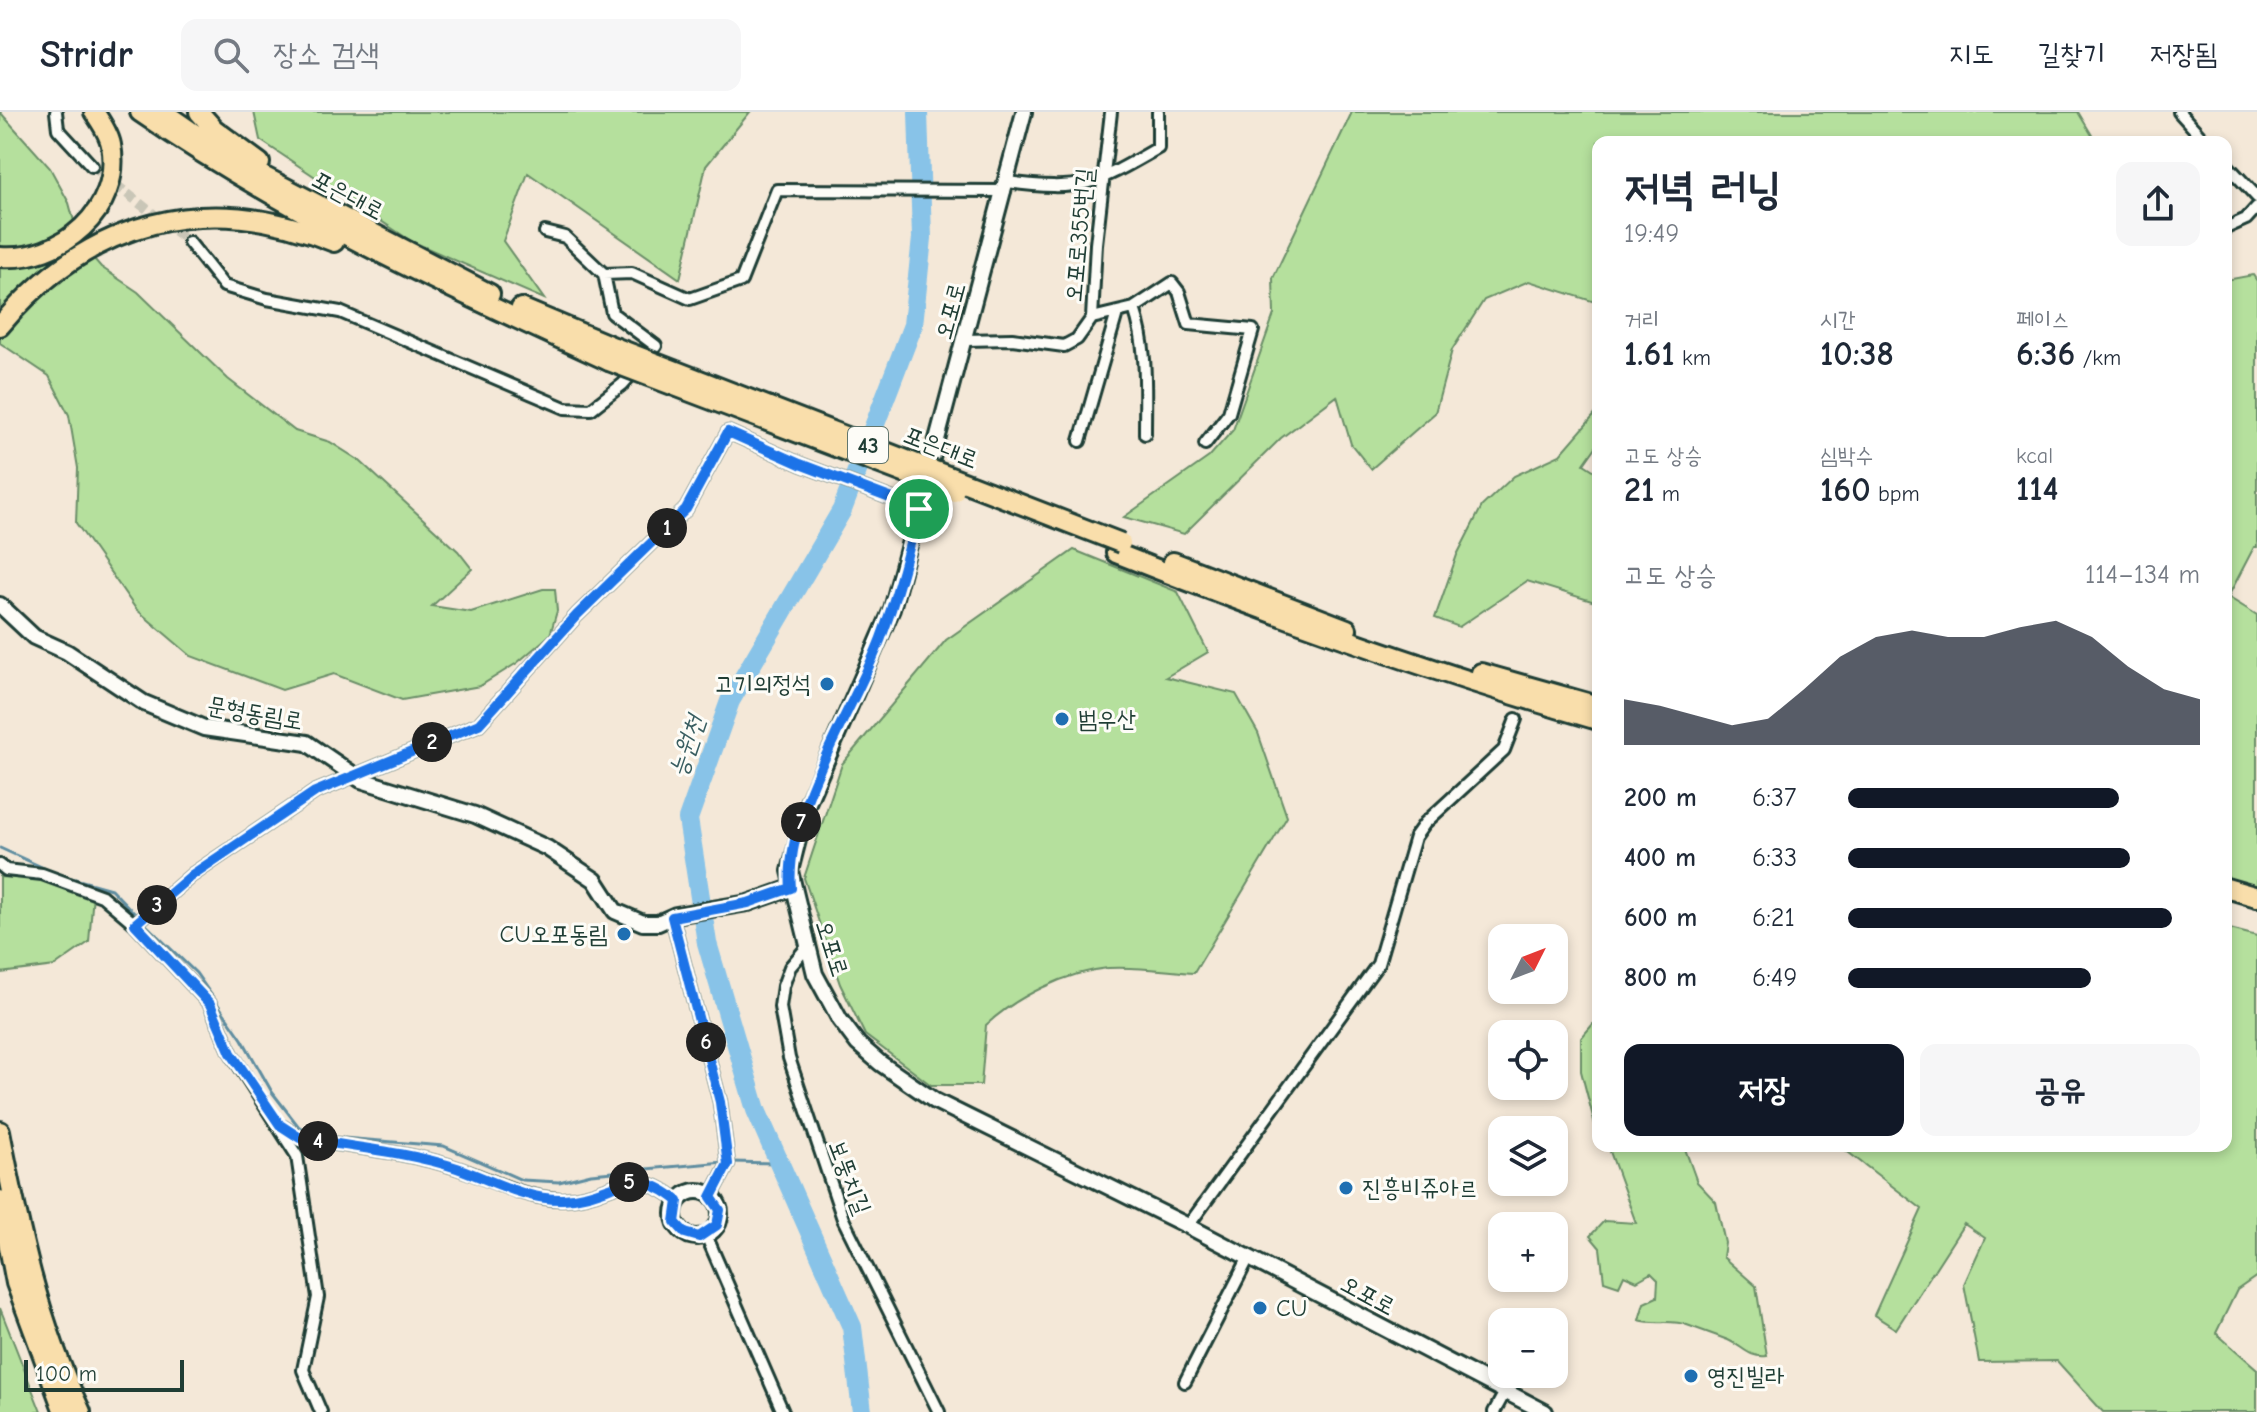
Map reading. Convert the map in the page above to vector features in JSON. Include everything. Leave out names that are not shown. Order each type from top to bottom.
[{"type":"highway","points":[[0,257],[28,256],[47,251],[91,221],[108,186],[111,167],[111,144],[94,112]]},
{"type":"highway","name":"포은대로","points":[[140,112],[235,177],[371,250],[476,301],[612,354]]},
{"type":"highway","name":"포은대로","points":[[163,112],[234,161],[344,221],[612,354]]},
{"type":"highway","points":[[199,112],[241,150],[344,221]]},
{"type":"highway","points":[[0,326],[65,265],[101,243],[143,225],[203,215],[235,216],[311,232],[476,301]]},
{"type":"highway","name":"43","points":[[612,354],[1119,548],[1404,651],[1592,704]]},
{"type":"highway","name":"43","points":[[1119,548],[1290,622],[1432,671],[1592,718]]},
{"type":"highway","points":[[2232,890],[2257,897]]},
{"type":"highway","points":[[2232,903],[2257,910]]},
{"type":"highway","points":[[0,1131],[27,1267],[66,1381],[81,1412]]},
{"type":"highway","points":[[0,1200],[16,1283],[64,1412]]},
{"type":"street","points":[[56,112],[58,129],[92,166]]},
{"type":"street","name":"오포로","points":[[1024,112],[919,509],[880,640],[819,775],[798,832],[790,871],[791,888],[807,947],[826,999],[858,1044],[907,1084],[1249,1257],[1545,1412]]},
{"type":"street","name":"오포로355번길","points":[[965,340],[1012,339],[1064,346],[1077,339],[1092,318],[1111,112]]},
{"type":"street","points":[[604,274],[632,273],[690,299],[741,281],[777,190],[961,191],[1006,186],[1081,187],[1103,180],[1158,148],[1158,112]]},
{"type":"street","points":[[2179,112],[2201,136]]},
{"type":"street","points":[[2232,170],[2257,197]]},
{"type":"street","points":[[2232,225],[2246,219],[2257,207]]},
{"type":"street","points":[[189,242],[224,286],[267,299],[340,312],[565,408],[591,409],[623,384],[656,346],[612,313],[604,274],[565,237],[545,232]]},
{"type":"street","points":[[1092,318],[1134,308],[1172,283],[1179,292],[1189,324],[1253,330],[1229,413],[1205,444]]},
{"type":"street","points":[[1134,308],[1141,329],[1146,373],[1145,434]]},
{"type":"street","points":[[1080,441],[1117,313]]},
{"type":"street","points":[[135,924],[192,875],[315,792],[479,724],[577,615],[686,509],[728,432],[800,464],[919,509]]},
{"type":"street","name":"문형동림로","points":[[0,605],[34,637],[67,652],[144,703],[204,728],[307,743],[361,780],[475,815],[547,848],[595,880],[615,911],[643,923],[658,923],[674,916],[748,903],[791,888]]},
{"type":"street","points":[[1188,1226],[1378,964],[1415,837],[1425,823],[1504,750],[1516,719]]},
{"type":"street","points":[[0,865],[6,870],[42,874],[102,896],[135,924],[210,1004],[231,1053],[280,1125],[297,1156],[318,1297],[303,1370],[321,1412]]},
{"type":"street","points":[[674,916],[720,1102],[728,1164],[711,1197]]},
{"type":"street","name":"보뚱치길","points":[[807,947],[790,967],[783,986],[780,1007],[789,1058],[843,1219],[939,1412]]},
{"type":"street","points":[[280,1125],[300,1138],[455,1167],[509,1189],[562,1199],[630,1181],[658,1185],[678,1201]]},
{"type":"street","points":[[697,1191],[711,1197],[717,1202],[720,1218],[706,1235],[691,1236],[679,1228],[674,1215],[678,1201],[697,1191]]},
{"type":"street","points":[[706,1235],[783,1412]]},
{"type":"street","points":[[1185,1382],[1249,1257]]},
{"type":"street","points":[[1494,1412],[1505,1392]]},
{"type":"green space","points":[[0,112],[50,168],[69,203],[80,243],[101,267],[138,292],[228,379],[295,431],[330,442],[360,461],[458,551],[472,569],[432,606],[471,612],[543,589],[555,589],[557,611],[550,635],[517,663],[480,686],[402,700],[334,674],[282,690],[191,656],[136,609],[76,523],[78,468],[69,415],[49,376],[0,343]]},
{"type":"green space","points":[[254,112],[750,112],[706,166],[680,279],[528,173],[503,241],[544,299],[411,241],[260,140]]},
{"type":"green space","points":[[1352,112],[2078,112],[2092,136],[1592,136],[1592,301],[1529,281],[1484,300],[1452,350],[1435,413],[1371,469],[1351,444],[1337,396],[1281,438],[1184,534],[1124,517],[1209,457],[1233,430],[1274,314],[1273,278]]},
{"type":"green space","points":[[2253,275],[2257,281],[2257,547],[2254,547],[2232,589],[2232,279]]},
{"type":"green space","points":[[1592,418],[1592,453],[1584,464],[1592,469],[1592,601],[1527,581],[1459,627],[1435,618],[1457,555],[1482,506],[1514,476],[1560,455]]},
{"type":"green space","points":[[1074,550],[1178,592],[1208,652],[1166,677],[1236,694],[1258,733],[1287,817],[1194,973],[1108,968],[1059,980],[1012,1005],[986,1025],[981,1085],[931,1085],[865,1035],[840,984],[804,878],[842,764],[946,640]]},
{"type":"green space","points":[[2232,599],[2257,615],[2257,887],[2232,879]]},
{"type":"green space","points":[[0,877],[35,878],[93,894],[89,942],[55,966],[0,973]]},
{"type":"green space","points":[[2232,930],[2257,936],[2257,1276],[2237,1290],[2216,1333],[2257,1369],[2257,1412],[2103,1412],[2057,1361],[1979,1362],[1964,1284],[1985,1238],[1964,1224],[1896,1329],[1874,1315],[1922,1209],[1848,1152],[2232,1152]]},
{"type":"green space","points":[[1592,1025],[1592,1113],[1581,1071],[1581,1038]]},
{"type":"green space","points":[[1610,1152],[1686,1152],[1697,1182],[1716,1202],[1725,1243],[1723,1257],[1756,1286],[1767,1356],[1751,1354],[1728,1340],[1681,1323],[1639,1320],[1644,1303],[1657,1297],[1658,1280],[1651,1273],[1637,1281],[1624,1275],[1619,1286],[1604,1281],[1600,1248],[1590,1236],[1604,1221],[1636,1223]]},
{"type":"green space","points":[[0,1308],[41,1412],[0,1412]]},
{"type":"waterway","name":"능원천","points":[[862,1412],[852,1327],[756,1110],[707,943],[688,819],[730,701],[842,510],[913,325],[922,238],[918,112]]},
{"type":"waterway","points":[[0,848],[57,874],[111,889],[137,916]]},
{"type":"waterway","points":[[142,921],[196,973],[242,1039],[272,1092],[299,1127],[330,1137],[444,1146],[522,1180],[559,1182],[591,1174],[724,1162]]},
{"type":"waterway","points":[[732,1162],[777,1163]]},
{"type":"tunnel","points":[[92,166],[189,242]]},
{"type":"place","name":"고기의정석","points":[[827,684]]},
{"type":"place","name":"범우산","points":[[1062,719]]},
{"type":"place","name":"CU오포동림","points":[[624,934]]},
{"type":"place","name":"진흥비쥬아르","points":[[1346,1188]]},
{"type":"place","name":"CU","points":[[1260,1308]]},
{"type":"place","name":"영진빌라","points":[[1691,1376]]},
{"type":"route","points":[[728,432],[800,464],[919,509],[892,609],[819,775],[798,832],[790,871],[791,888],[748,903],[672,917],[720,1102],[726,1148],[728,1164],[711,1197],[720,1210],[720,1218],[712,1231],[699,1237],[679,1228],[674,1215],[678,1201],[658,1185],[630,1181],[562,1199],[509,1189],[455,1167],[300,1138],[280,1125],[231,1053],[210,1004],[135,924],[192,875],[315,792],[479,724],[577,615],[686,509],[728,432]]}]
